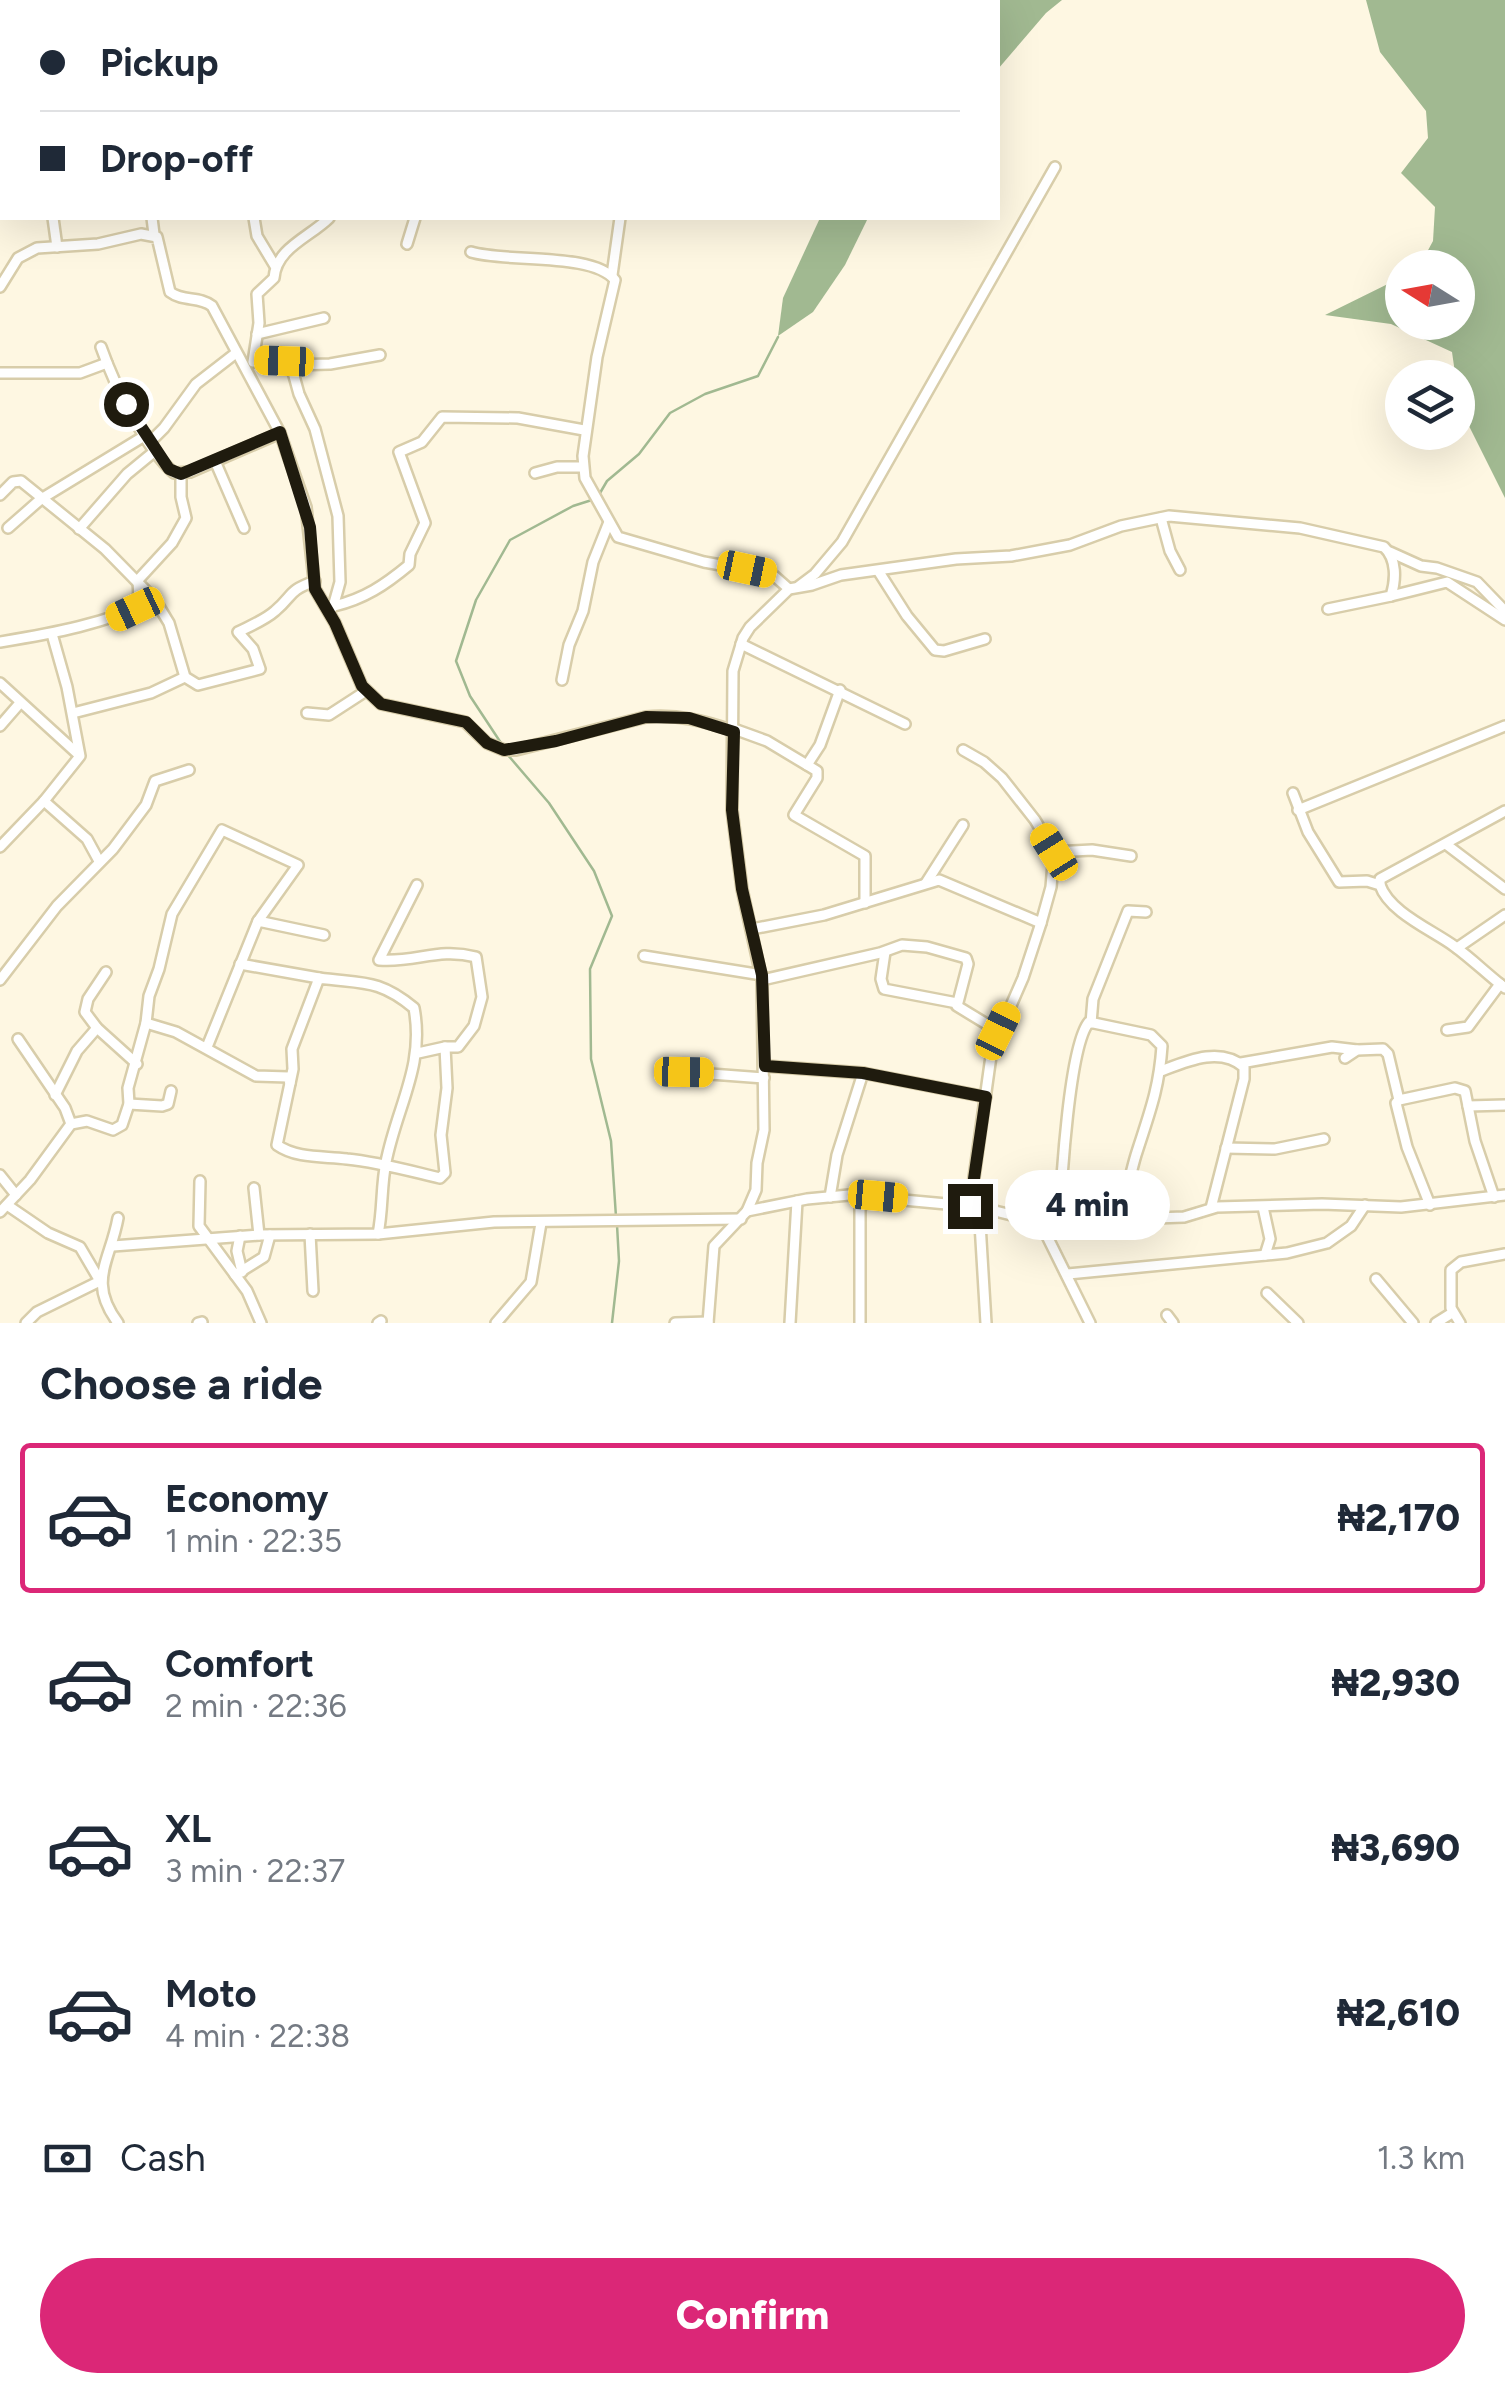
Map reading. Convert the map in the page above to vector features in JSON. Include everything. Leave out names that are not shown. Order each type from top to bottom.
[{"type":"street","points":[[675,1323],[708,1323],[714,1246],[744,1215],[756,1190],[764,1130],[762,978],[742,889],[732,810],[733,671],[741,644],[750,627],[793,588],[815,574],[842,542],[1055,167]]},
{"type":"street","points":[[53,220],[57,247]]},
{"type":"street","points":[[152,220],[170,292],[212,306],[280,432],[306,507],[315,589],[332,610],[366,691],[381,704],[466,722],[487,743],[504,750],[556,741],[646,717],[689,718],[767,741],[818,775],[794,815],[865,856],[866,903]]},
{"type":"street","points":[[254,220],[256,236],[275,266]]},
{"type":"street","points":[[248,373],[257,334],[257,294],[274,278],[275,266],[298,240],[326,220]]},
{"type":"street","points":[[407,244],[414,220]]},
{"type":"street","points":[[620,220],[612,274],[615,290],[584,430],[583,467],[595,498],[618,537],[629,543],[772,574],[793,588],[841,575],[956,559],[1012,556],[1070,545],[1120,526],[1161,518],[1300,528],[1384,547],[1477,582],[1505,611]]},
{"type":"street","points":[[0,287],[21,256],[37,248],[154,234]]},
{"type":"street","points":[[471,252],[495,259],[591,265],[612,274]]},
{"type":"street","points":[[257,334],[324,318]]},
{"type":"street","points":[[101,347],[150,443],[169,469],[181,474],[280,432]]},
{"type":"street","points":[[78,529],[127,474],[196,384],[236,353]]},
{"type":"street","points":[[254,360],[330,364],[380,355]]},
{"type":"street","points":[[0,373],[80,373],[107,364]]},
{"type":"street","points":[[291,364],[299,394],[316,428],[338,516],[340,582],[332,610]]},
{"type":"street","points":[[332,610],[381,588],[408,564],[426,523],[400,452],[422,442],[442,417],[518,418],[584,430]]},
{"type":"street","points":[[8,528],[41,500],[150,443]]},
{"type":"street","points":[[215,461],[244,528]]},
{"type":"street","points":[[534,473],[557,466],[583,467]]},
{"type":"street","points":[[135,609],[138,580],[172,543],[186,518],[181,474]]},
{"type":"street","points":[[0,495],[18,480],[138,580],[169,623],[185,676],[202,685],[260,669],[253,649],[238,632],[279,609],[287,595],[298,587],[315,581]]},
{"type":"street","points":[[1161,518],[1180,570]]},
{"type":"street","points":[[562,680],[593,562],[609,522]]},
{"type":"street","points":[[1390,552],[1395,572],[1391,596]]},
{"type":"street","points":[[879,572],[906,616],[935,650],[985,639]]},
{"type":"street","points":[[1328,608],[1447,582],[1505,620]]},
{"type":"street","points":[[0,642],[117,618],[155,600]]},
{"type":"street","points":[[0,848],[80,756],[73,712],[52,634]]},
{"type":"street","points":[[741,644],[905,724]]},
{"type":"street","points":[[73,712],[152,693],[185,676]]},
{"type":"street","points":[[0,683],[80,756]]},
{"type":"street","points":[[808,765],[820,745],[840,690]]},
{"type":"street","points":[[307,713],[329,714],[366,691]]},
{"type":"street","points":[[0,726],[20,703]]},
{"type":"street","points":[[1298,810],[1505,726]]},
{"type":"street","points":[[963,750],[1002,778],[1054,852],[1051,887],[1041,923],[1023,978],[992,1049],[975,1206],[986,1323]]},
{"type":"street","points":[[0,980],[57,906],[113,849],[146,805],[155,781],[189,770]]},
{"type":"street","points":[[1293,793],[1298,810],[1338,882],[1367,881],[1380,885]]},
{"type":"street","points":[[44,801],[87,839],[99,861]]},
{"type":"street","points":[[1447,1030],[1468,1027],[1503,986],[1405,913],[1382,892],[1380,879],[1505,811]]},
{"type":"street","points":[[926,883],[964,824]]},
{"type":"street","points":[[118,1323],[102,1300],[100,1280],[80,1248],[3,1208],[71,1124],[87,1121],[108,1130],[118,1129],[129,1104],[128,1088],[172,914],[222,830],[298,865],[258,921],[206,1048]]},
{"type":"street","points":[[1447,844],[1505,889]]},
{"type":"street","points":[[1054,852],[1092,850],[1131,856]]},
{"type":"street","points":[[752,929],[946,881],[1041,923]]},
{"type":"street","points":[[374,985],[379,960],[416,885]]},
{"type":"street","points":[[1091,1023],[1093,999],[1128,910],[1146,912]]},
{"type":"street","points":[[1457,948],[1505,915]]},
{"type":"street","points":[[258,921],[324,934]]},
{"type":"street","points":[[644,956],[762,978],[911,944],[966,958],[958,1008],[998,1031]]},
{"type":"street","points":[[379,960],[396,962],[440,951],[476,957],[482,997],[474,1026],[458,1046],[418,1053]]},
{"type":"street","points":[[885,952],[881,979],[884,989],[957,1003]]},
{"type":"street","points":[[240,964],[374,985],[395,992],[414,1008],[418,1053],[394,1124],[378,1234]]},
{"type":"street","points":[[106,972],[84,1006],[96,1028],[111,1037],[136,1064]]},
{"type":"street","points":[[319,978],[292,1050],[291,1086],[278,1145],[282,1149],[440,1178],[445,1173],[440,1135],[447,1088],[445,1047]]},
{"type":"street","points":[[146,1023],[176,1032],[256,1076],[288,1078],[291,1086]]},
{"type":"street","points":[[1060,1220],[1064,1135],[1081,1041],[1085,1025],[1091,1023],[1157,1038],[1162,1046],[1154,1107],[1137,1153],[1131,1184],[1109,1220]]},
{"type":"street","points":[[54,1095],[77,1051],[96,1028]]},
{"type":"street","points":[[18,1039],[71,1124]]},
{"type":"street","points":[[1160,1071],[1202,1056],[1242,1064],[1332,1047],[1386,1050],[1399,1100],[1396,1106],[1430,1204]]},
{"type":"street","points":[[1345,1058],[1357,1050]]},
{"type":"street","points":[[1211,1208],[1244,1079],[1242,1064]]},
{"type":"street","points":[[765,1066],[863,1073],[986,1097]]},
{"type":"street","points":[[684,1072],[764,1078]]},
{"type":"street","points":[[830,1196],[841,1141],[863,1073]]},
{"type":"street","points":[[113,1246],[240,1236],[378,1234],[494,1222],[744,1215],[830,1196],[860,1195],[975,1206],[1040,1222],[1184,1216],[1224,1206],[1430,1204],[1499,1196],[1475,1141],[1465,1091],[1455,1088],[1399,1100]]},
{"type":"street","points":[[129,1104],[162,1106],[168,1104],[171,1091]]},
{"type":"street","points":[[1468,1106],[1505,1105]]},
{"type":"street","points":[[1226,1148],[1275,1149],[1324,1139]]},
{"type":"street","points":[[0,1175],[16,1195]]},
{"type":"street","points":[[200,1181],[198,1221],[205,1239],[212,1240]]},
{"type":"street","points":[[238,1273],[264,1257],[265,1235],[254,1188]]},
{"type":"street","points":[[756,1190],[773,1206]]},
{"type":"street","points":[[860,1195],[860,1323]]},
{"type":"street","points":[[1214,1196],[1224,1206]]},
{"type":"street","points":[[790,1323],[796,1201]]},
{"type":"street","points":[[1068,1274],[1265,1255],[1327,1243],[1351,1226],[1365,1205]]},
{"type":"street","points":[[1263,1206],[1270,1239],[1265,1255]]},
{"type":"street","points":[[26,1323],[37,1312],[100,1280],[113,1246],[118,1218]]},
{"type":"street","points":[[1040,1222],[1090,1323]]},
{"type":"street","points":[[496,1323],[530,1282],[540,1223]]},
{"type":"street","points":[[310,1234],[313,1291]]},
{"type":"street","points":[[238,1273],[240,1236]]},
{"type":"street","points":[[1270,1239],[1287,1252]]},
{"type":"street","points":[[212,1240],[216,1251],[238,1273],[261,1323]]},
{"type":"street","points":[[1460,1323],[1452,1313],[1454,1265],[1505,1254]]},
{"type":"street","points":[[1376,1279],[1413,1323]]},
{"type":"street","points":[[1268,1293],[1298,1323]]},
{"type":"street","points":[[1436,1323],[1452,1313]]},
{"type":"shaded area","points":[[1000,0],[1062,0],[1000,67]]},
{"type":"shaded area","points":[[1366,0],[1505,0],[1505,498],[1475,438],[1475,360],[1453,360],[1452,352],[1426,340],[1475,340],[1475,250],[1428,250],[1433,241],[1435,207],[1401,173],[1428,138],[1426,111],[1380,52]]},
{"type":"shaded area","points":[[819,220],[867,220],[845,265],[813,312],[778,336],[783,298]]},
{"type":"shaded area","points":[[1385,285],[1385,323],[1325,315]]},
{"type":"waterway","points":[[600,493],[607,481],[639,454],[670,413],[705,394],[758,376],[778,337]]},
{"type":"waterway","points":[[501,743],[470,696],[456,661],[476,600],[510,540],[573,506],[595,499]]},
{"type":"waterway","points":[[507,754],[549,803],[594,871],[612,916],[590,969],[591,1059],[611,1141],[616,1217]]},
{"type":"waterway","points":[[612,1323],[619,1261],[617,1225]]},
{"type":"route","points":[[126,404],[155,451],[174,473],[190,472],[280,432],[306,507],[315,589],[335,623],[362,686],[381,704],[466,722],[487,743],[504,750],[666,715],[734,732],[732,810],[742,889],[762,975],[765,1066],[863,1073],[986,1097],[970,1206]]}]
